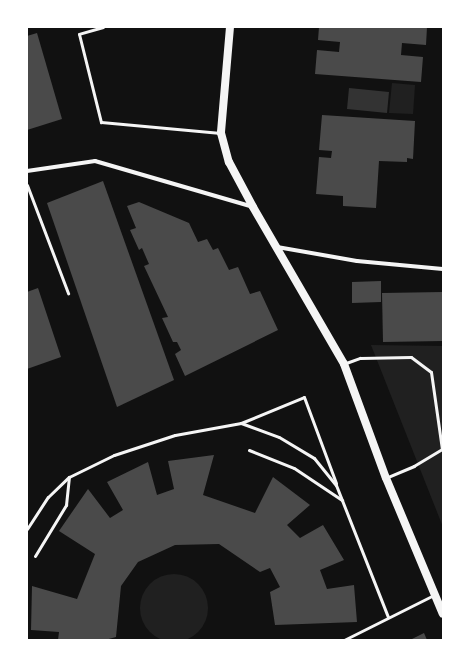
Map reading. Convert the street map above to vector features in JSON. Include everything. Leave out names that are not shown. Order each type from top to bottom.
[{"type":"main road","points":[[230,27],[221,134],[229,162],[253,207],[344,364],[386,478],[443,614]]},
{"type":"street","points":[[27,171],[95,161],[253,207]]},
{"type":"street","points":[[277,247],[357,261],[443,269]]},
{"type":"lane","points":[[103,27],[79,34],[101,122],[221,134]]},
{"type":"lane","points":[[27,185],[68,293]]},
{"type":"lane","points":[[344,364],[360,358],[411,357],[430,372],[442,449],[414,466],[386,478]]},
{"type":"lane","points":[[27,529],[48,497],[69,477],[114,455],[168,438],[241,423],[304,397],[336,485],[388,617]]},
{"type":"lane","points":[[241,423],[279,437],[314,458],[336,485]]},
{"type":"lane","points":[[249,450],[294,468],[342,500]]},
{"type":"lane","points":[[35,556],[66,505],[69,477]]},
{"type":"lane","points":[[344,640],[435,594]]},
{"type":"shaded area","points":[[392,83],[415,85],[413,114],[389,113]]},
{"type":"shaded area","points":[[349,88],[389,92],[387,113],[347,109]]},
{"type":"shaded area","points":[[371,345],[443,346],[443,527]]},
{"type":"shaded area","points":[[174,574],[187,577],[198,584],[205,595],[208,608],[205,621],[198,632],[187,639],[174,642],[161,639],[150,632],[143,621],[140,608],[143,595],[150,584],[161,577]]},
{"type":"building","points":[[319,27],[427,27],[426,45],[402,43],[401,55],[423,57],[421,82],[315,74],[317,50],[339,52],[340,42],[318,40]]},
{"type":"building","points":[[37,33],[62,119],[27,130],[27,36]]},
{"type":"building","points":[[322,115],[415,121],[413,159],[407,158],[407,162],[379,161],[376,208],[343,206],[343,196],[316,194],[319,157],[331,158],[332,151],[319,150]]},
{"type":"building","points":[[103,181],[174,380],[117,407],[47,203]]},
{"type":"building","points":[[139,202],[189,223],[198,242],[207,239],[213,250],[218,248],[229,270],[238,267],[250,294],[260,291],[278,330],[185,376],[175,354],[181,350],[177,342],[173,342],[162,318],[168,317],[144,266],[149,264],[142,248],[139,250],[130,230],[136,228],[127,206]]},
{"type":"building","points":[[381,281],[381,302],[352,303],[352,282]]},
{"type":"building","points":[[38,288],[61,357],[27,369],[27,292]]},
{"type":"building","points":[[443,292],[443,341],[383,342],[382,293]]},
{"type":"building","points":[[214,455],[203,495],[255,513],[273,477],[310,505],[287,525],[300,538],[323,525],[344,560],[320,570],[327,589],[354,585],[357,622],[275,625],[270,592],[280,587],[270,568],[260,572],[219,544],[175,545],[138,562],[121,586],[116,637],[105,640],[58,640],[59,632],[31,630],[32,586],[77,599],[95,554],[59,531],[88,489],[110,518],[123,510],[107,482],[148,462],[157,495],[174,489],[168,461]]},
{"type":"building","points":[[424,633],[427,640],[410,640]]}]
